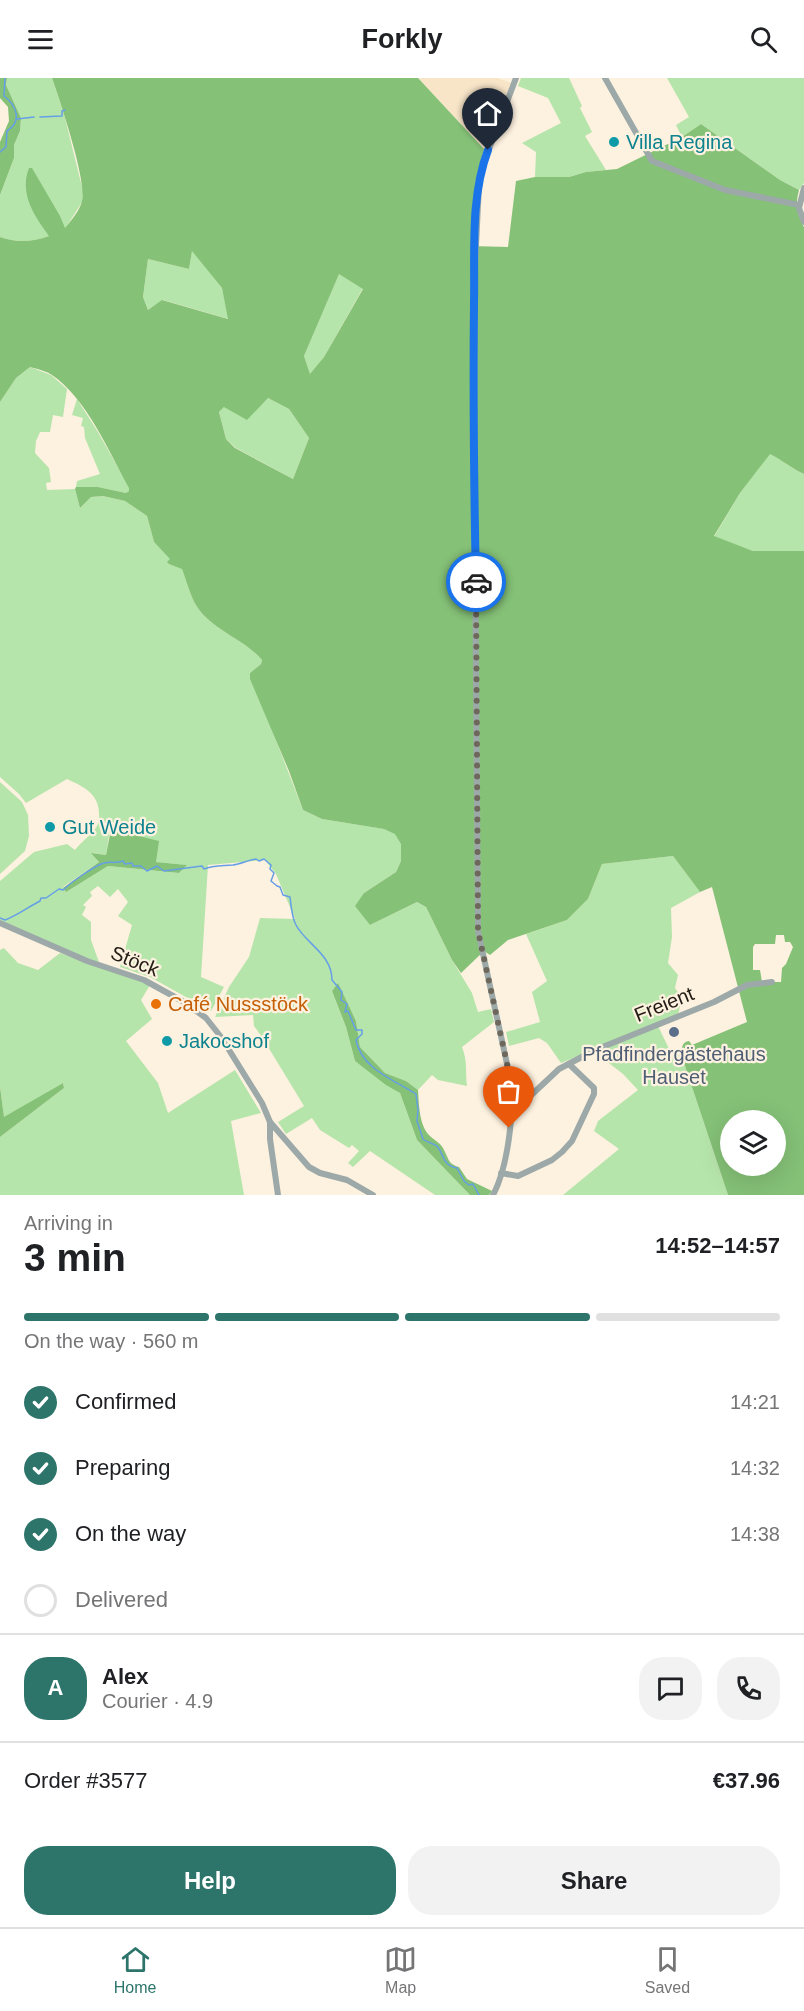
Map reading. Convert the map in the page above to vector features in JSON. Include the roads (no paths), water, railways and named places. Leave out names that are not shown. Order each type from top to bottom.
[{"type":"street","points":[[493,1195],[501,1173],[513,1108],[511,1082],[478,931],[474,427],[476,219],[478,184],[483,165],[516,78]]},
{"type":"street","points":[[605,78],[652,161],[725,190],[799,204]]},
{"type":"street","points":[[804,188],[799,204],[804,222]]},
{"type":"street","name":"Stöck","points":[[0,923],[87,961],[144,980],[184,1002],[206,1018],[221,1037],[262,1103],[270,1122],[270,1139],[278,1195]]},
{"type":"street","name":"Freient","points":[[513,1108],[526,1100],[547,1077],[595,1050],[714,1002],[747,985],[772,982]]},
{"type":"street","points":[[501,1173],[518,1176],[534,1169],[552,1160],[572,1141],[594,1094],[594,1088],[569,1064]]},
{"type":"street","points":[[270,1122],[309,1167],[320,1173],[346,1180],[373,1195]]},
{"type":"waterway","points":[[0,152],[6,147],[7,131],[15,123],[16,118],[12,104],[4,96],[5,78]]},
{"type":"waterway","points":[[40,117],[62,116],[62,111],[65,110]]},
{"type":"waterway","points":[[17,119],[34,117]]},
{"type":"waterway","points":[[0,918],[5,920],[14,916],[40,901],[41,898],[46,898],[59,889],[63,890],[88,871],[106,862],[123,861],[125,864],[132,863],[133,866],[141,866],[147,871],[157,866],[164,871],[202,866],[204,869],[264,859],[271,865],[270,869],[274,873],[271,881],[280,887],[283,895],[290,897],[296,925],[328,963],[332,980],[342,992],[341,1000],[347,1004],[345,1012],[348,1011],[356,1030],[362,1030],[362,1034],[356,1040],[359,1050],[372,1067],[416,1094],[417,1121],[423,1139],[437,1146],[446,1162],[457,1168],[464,1181],[469,1185],[473,1184],[479,1195]]},
{"type":"place","name":"Villa Regina","points":[[614,142]]},
{"type":"place","name":"Gut Weide","points":[[50,827]]},
{"type":"place","name":"Café Nussstöck","points":[[156,1004]]},
{"type":"place","name":"Pfadfindergästehaus Hauset","points":[[674,1032]]},
{"type":"place","name":"Jakocshof","points":[[167,1041]]}]
